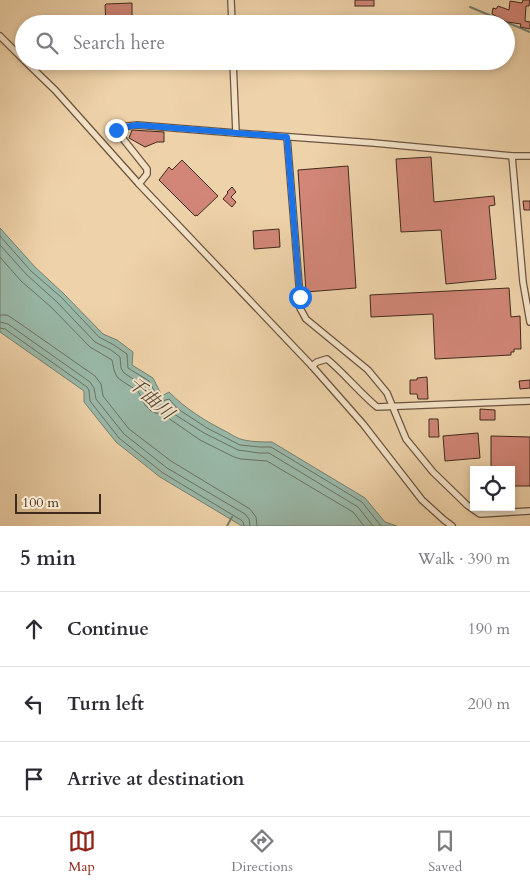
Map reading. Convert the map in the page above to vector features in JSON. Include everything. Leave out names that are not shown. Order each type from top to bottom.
[{"type":"street","points":[[231,0],[232,15]]},
{"type":"street","points":[[0,36],[15,51]]},
{"type":"street","points":[[34,70],[139,184],[312,366],[363,424],[422,500],[452,526]]},
{"type":"street","points":[[233,70],[236,134]]},
{"type":"street","points":[[139,184],[147,174],[148,169],[116,130],[120,128],[137,125],[530,156]]},
{"type":"street","points":[[287,137],[300,308],[306,319],[368,370],[387,392],[406,439],[433,472],[467,505],[480,514],[530,511]]},
{"type":"street","points":[[512,156],[523,282],[530,322]]},
{"type":"street","points":[[523,282],[530,282]]},
{"type":"street","points":[[312,366],[317,362],[327,359],[377,407],[530,400]]},
{"type":"water","name":"千曲川","points":[[0,228],[35,267],[103,334],[117,340],[133,352],[132,365],[153,378],[162,396],[169,392],[182,404],[211,424],[240,439],[254,442],[272,442],[365,498],[385,522],[397,526],[242,526],[160,477],[116,442],[84,402],[84,391],[0,332]]},
{"type":"building","points":[[355,0],[374,0],[374,6],[355,6]]},
{"type":"building","points":[[523,0],[530,0],[529,6],[526,6],[525,21],[530,22],[530,29],[520,27],[521,24],[515,23],[515,15],[492,14],[493,8],[496,9],[498,6],[509,10],[510,1],[522,3]]},
{"type":"building","points":[[132,3],[132,15],[106,15],[106,4]]},
{"type":"building","points":[[132,130],[164,132],[164,142],[157,142],[145,147],[129,138]]},
{"type":"building","points":[[431,157],[434,202],[494,196],[495,205],[489,206],[496,279],[446,284],[441,230],[401,232],[396,159]]},
{"type":"building","points":[[182,160],[218,196],[197,216],[159,180],[169,167],[172,170]]},
{"type":"building","points":[[348,166],[356,288],[306,292],[298,170]]},
{"type":"building","points":[[232,187],[236,192],[231,197],[236,202],[232,207],[223,199]]},
{"type":"building","points":[[523,201],[530,201],[530,210],[524,210]]},
{"type":"building","points":[[279,229],[280,247],[254,249],[253,231]]},
{"type":"building","points":[[509,288],[511,317],[520,316],[521,349],[514,349],[511,355],[435,359],[433,314],[371,317],[370,295]]},
{"type":"building","points":[[427,377],[428,399],[418,399],[417,394],[410,394],[410,380]]},
{"type":"building","points":[[530,380],[530,388],[520,389],[519,381]]},
{"type":"building","points":[[480,409],[495,410],[495,420],[480,420]]},
{"type":"building","points":[[429,419],[438,419],[439,437],[429,437]]},
{"type":"building","points":[[478,433],[480,458],[445,461],[443,436]]},
{"type":"building","points":[[491,436],[530,437],[530,486],[515,486],[515,466],[491,466]]},
{"type":"waterway","points":[[470,7],[489,15]]},
{"type":"waterway","points":[[515,26],[530,32]]},
{"type":"waterway","points":[[227,526],[232,517]]},
{"type":"route","points":[[116,130],[137,125],[287,137],[300,297]]}]
